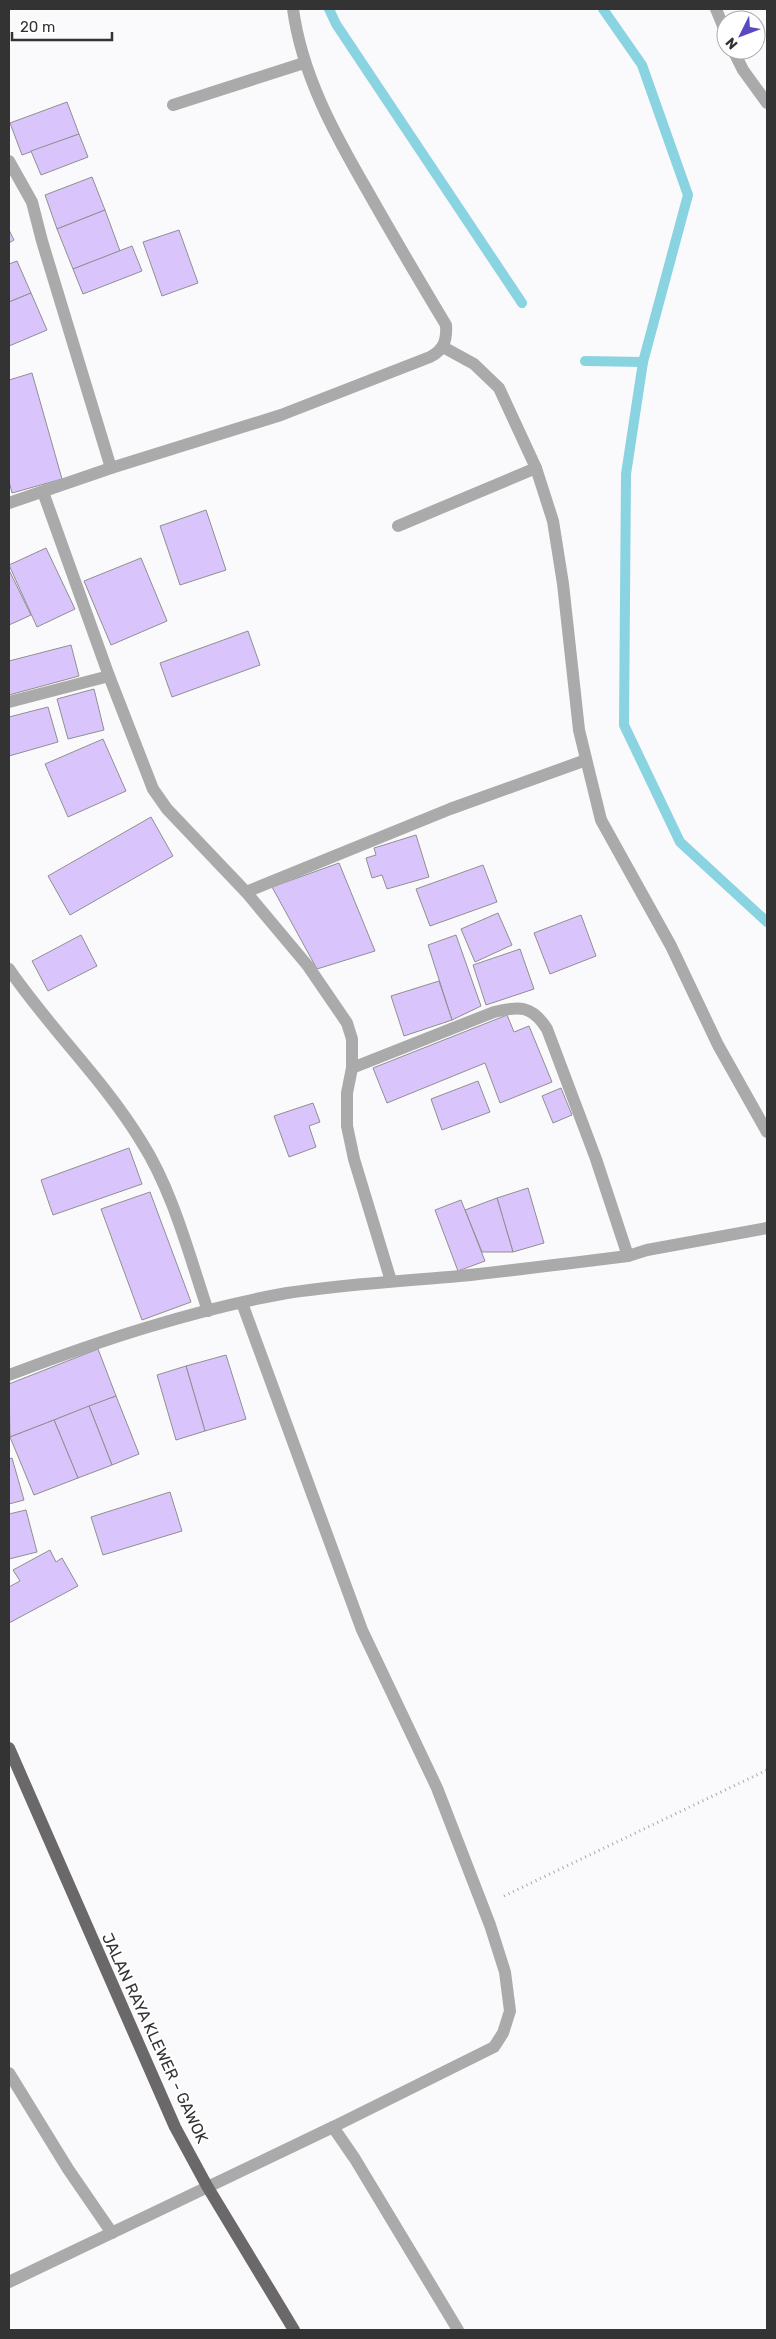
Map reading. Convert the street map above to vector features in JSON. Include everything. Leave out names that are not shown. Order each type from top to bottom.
[{"type":"main road","name":"JALAN RAYA KLEWER - GAWOK","points":[[9,1748],[175,2127],[207,2186],[294,2330]]},
{"type":"street","points":[[9,503],[111,468],[281,415],[430,357],[438,353],[443,347],[447,338],[446,325],[344,150],[304,63],[293,9]]},
{"type":"street","points":[[738,60],[767,103]]},
{"type":"street","points":[[173,105],[304,63]]},
{"type":"street","points":[[9,160],[32,202],[111,468]]},
{"type":"street","points":[[443,347],[474,364],[499,388],[536,468],[553,521],[563,584],[579,730],[601,820],[671,946],[718,1045],[767,1132]]},
{"type":"street","points":[[398,526],[536,468]]},
{"type":"street","points":[[43,492],[109,676],[153,789],[182,826],[246,892],[308,966],[347,1023],[352,1039],[352,1068],[347,1094],[347,1126],[354,1159],[391,1281]]},
{"type":"street","points":[[9,702],[109,676]]},
{"type":"street","points":[[246,892],[450,809],[586,760]]},
{"type":"street","points":[[9,969],[35,1007],[119,1107],[143,1143],[172,1206],[208,1311]]},
{"type":"street","points":[[352,1068],[494,1012],[512,1008],[526,1009],[540,1017],[547,1029],[596,1159],[628,1256]]},
{"type":"street","points":[[9,1375],[128,1333],[242,1303],[344,1284],[460,1276],[628,1256],[647,1250],[767,1228]]},
{"type":"street","points":[[9,2282],[494,2047],[503,2033],[510,2010],[505,1972],[483,1907],[437,1788],[362,1630],[242,1303]]},
{"type":"street","points":[[9,2073],[68,2169],[112,2233]]},
{"type":"street","points":[[333,2126],[355,2159],[458,2330]]},
{"type":"path","points":[[483,1907],[767,1770]]},
{"type":"building","points":[[67,102],[79,134],[22,155],[10,123]]},
{"type":"building","points":[[79,134],[88,157],[41,175],[31,151]]},
{"type":"building","points":[[92,177],[105,210],[57,229],[45,195]]},
{"type":"building","points":[[105,210],[120,251],[73,269],[57,229]]},
{"type":"building","points":[[9,230],[14,240],[9,243]]},
{"type":"building","points":[[179,230],[198,283],[162,296],[143,242]]},
{"type":"building","points":[[132,246],[142,271],[83,294],[73,269]]},
{"type":"building","points":[[17,261],[31,293],[9,302],[9,264]]},
{"type":"building","points":[[31,293],[47,330],[9,346],[9,302]]},
{"type":"building","points":[[32,373],[62,479],[12,493],[9,481],[9,380]]},
{"type":"building","points":[[206,510],[226,570],[180,585],[160,526]]},
{"type":"building","points":[[46,548],[75,609],[37,627],[9,565]]},
{"type":"building","points":[[141,558],[167,621],[111,645],[84,581]]},
{"type":"building","points":[[9,570],[31,615],[9,625]]},
{"type":"building","points":[[248,631],[260,665],[172,697],[160,663]]},
{"type":"building","points":[[71,645],[79,676],[9,695],[9,661]]},
{"type":"building","points":[[94,689],[104,730],[68,739],[57,699]]},
{"type":"building","points":[[48,707],[58,742],[9,756],[9,717]]},
{"type":"building","points":[[103,739],[126,791],[68,817],[45,764]]},
{"type":"building","points":[[151,817],[173,856],[70,915],[48,876]]},
{"type":"building","points":[[416,835],[429,877],[387,889],[382,875],[372,878],[366,858],[376,855],[374,848]]},
{"type":"building","points":[[339,863],[375,951],[317,969],[272,887]]},
{"type":"building","points":[[483,865],[497,902],[430,926],[416,889]]},
{"type":"building","points":[[498,913],[512,945],[475,962],[461,929]]},
{"type":"building","points":[[581,915],[596,956],[550,974],[534,933]]},
{"type":"building","points":[[81,935],[97,966],[48,991],[32,961]]},
{"type":"building","points":[[456,935],[481,1006],[452,1020],[428,945]]},
{"type":"building","points":[[520,949],[534,989],[486,1005],[473,965]]},
{"type":"building","points":[[439,981],[452,1020],[404,1036],[391,996]]},
{"type":"building","points":[[507,1015],[514,1032],[529,1026],[552,1082],[500,1103],[485,1063],[387,1103],[373,1068]]},
{"type":"building","points":[[478,1081],[490,1112],[442,1130],[431,1099]]},
{"type":"building","points":[[561,1088],[572,1115],[553,1123],[542,1096]]},
{"type":"building","points":[[313,1103],[320,1122],[309,1126],[316,1147],[289,1157],[274,1116]]},
{"type":"building","points":[[129,1148],[142,1184],[53,1215],[41,1180]]},
{"type":"building","points":[[528,1188],[544,1243],[513,1252],[497,1198]]},
{"type":"building","points":[[150,1192],[191,1302],[142,1320],[101,1209]]},
{"type":"building","points":[[497,1198],[513,1252],[482,1252],[465,1210]]},
{"type":"building","points":[[461,1200],[485,1261],[458,1271],[435,1210]]},
{"type":"building","points":[[98,1349],[116,1396],[10,1437],[9,1384]]},
{"type":"building","points":[[226,1355],[246,1419],[205,1431],[186,1366]]},
{"type":"building","points":[[186,1366],[205,1431],[176,1440],[157,1375]]},
{"type":"building","points":[[116,1396],[139,1454],[112,1465],[89,1406]]},
{"type":"building","points":[[89,1406],[112,1465],[78,1478],[54,1420]]},
{"type":"building","points":[[54,1420],[78,1478],[34,1495],[10,1437]]},
{"type":"building","points":[[12,1458],[24,1500],[9,1504],[9,1459]]},
{"type":"building","points":[[170,1492],[182,1531],[103,1555],[91,1517]]},
{"type":"building","points":[[26,1510],[37,1552],[9,1559],[9,1514]]},
{"type":"building","points":[[50,1550],[56,1562],[62,1558],[78,1586],[9,1623],[9,1587],[20,1581],[13,1570]]},
{"type":"waterway","points":[[329,9],[336,24],[522,303]]},
{"type":"waterway","points":[[603,9],[642,65],[688,195],[643,362],[626,474],[624,725],[680,842],[767,922]]},
{"type":"waterway","points":[[585,361],[643,362]]}]
